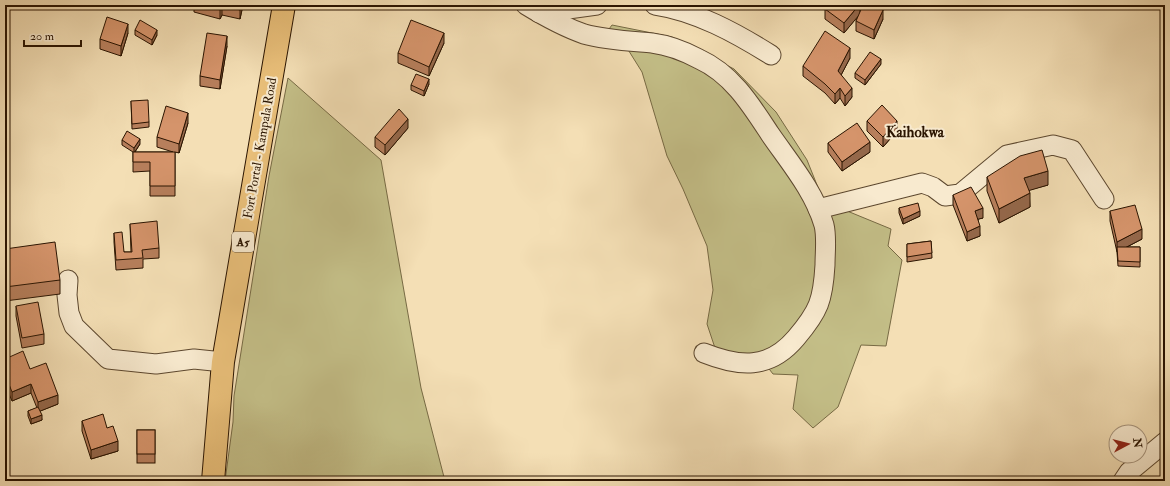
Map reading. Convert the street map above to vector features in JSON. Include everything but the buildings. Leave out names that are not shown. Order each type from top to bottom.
[{"type":"highway","name":"Fort Portal - Kampala Road","points":[[213,481],[223,362],[284,5]]},
{"type":"street","points":[[532,9],[596,5]]},
{"type":"street","points":[[654,5],[676,8],[739,35],[771,55]]},
{"type":"street","points":[[532,9],[584,34],[620,41],[675,48],[716,68],[730,80],[750,104],[804,183],[818,209],[824,226],[826,243],[824,291],[816,311],[809,323],[791,344],[772,358],[746,364],[725,362],[704,353]]},
{"type":"street","points":[[818,209],[922,183],[933,187],[945,196],[960,194],[1007,155],[1053,145],[1072,150],[1104,199]]},
{"type":"street","points":[[68,280],[67,295],[69,313],[74,326],[108,359],[156,364],[194,359],[223,362]]},
{"type":"street","points":[[1123,481],[1129,472],[1165,442]]},
{"type":"shaded area","points":[[612,25],[672,37],[734,69],[776,112],[807,160],[829,215],[835,206],[891,229],[888,246],[902,260],[886,346],[861,345],[838,407],[813,428],[793,409],[798,375],[773,374],[766,365],[717,354],[707,324],[713,290],[707,246],[683,189],[667,156],[642,72],[627,48],[600,41]]},
{"type":"shaded area","points":[[288,78],[381,160],[421,388],[445,481],[225,481],[233,422],[234,396],[269,176]]},
{"type":"district","name":"Kaihokwa","points":[[915,132]]}]
